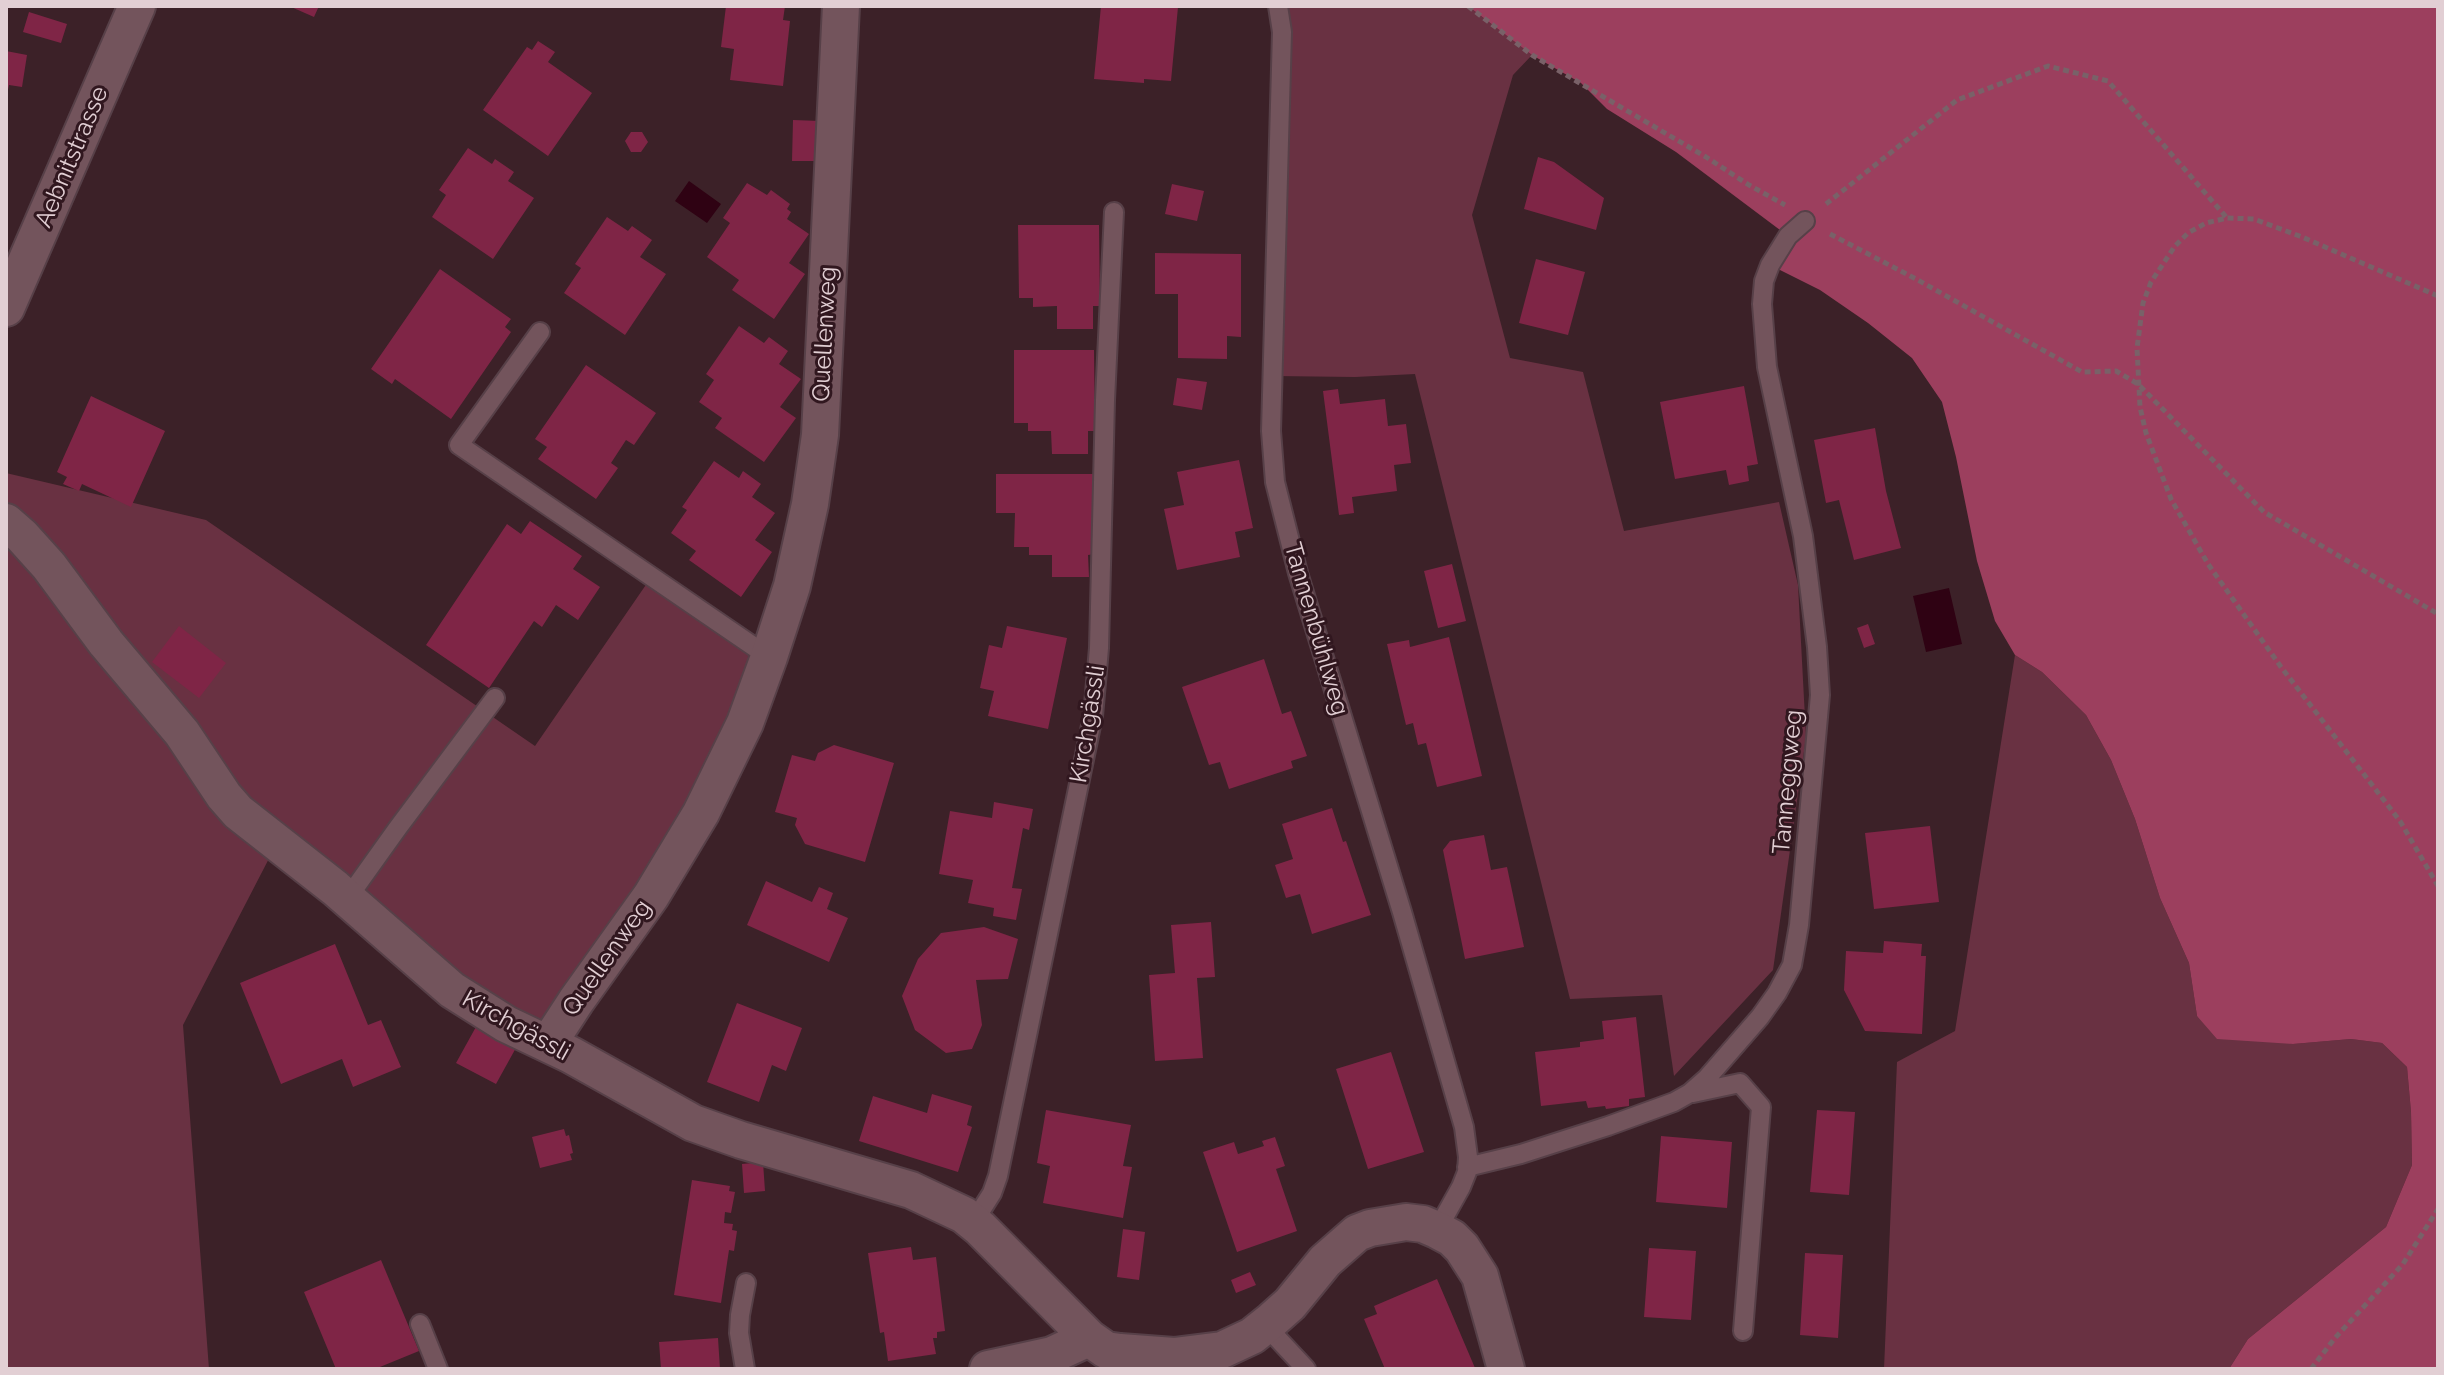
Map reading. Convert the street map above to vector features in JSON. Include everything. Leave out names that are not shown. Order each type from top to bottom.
[{"type":"street","name":"Aebnitstrasse","points":[[6,308],[137,6]]},
{"type":"street","name":"Quellenweg","points":[[548,1044],[675,859],[701,813],[745,723],[792,586],[810,504],[820,435],[841,6]]},
{"type":"street","name":"Kirchgässli","points":[[6,522],[49,566],[106,643],[182,733],[238,812],[471,1003],[693,1123],[911,1190],[964,1215],[1104,1353]]},
{"type":"street","points":[[988,1369],[1052,1355],[1104,1353],[1174,1356],[1222,1350],[1252,1336],[1290,1304],[1325,1261],[1357,1233],[1406,1222],[1437,1230],[1462,1248],[1480,1276],[1506,1369]]},
{"type":"lane","name":"Tannenbühlweg","points":[[1278,6],[1282,32],[1271,431],[1275,482],[1298,573],[1464,1127],[1467,1167],[1461,1187],[1437,1230]]},
{"type":"lane","name":"Kirchgässli","points":[[973,1223],[992,1193],[998,1176],[1093,716],[1099,663],[1105,400],[1114,212]]},
{"type":"lane","name":"Tanneggweg","points":[[1467,1167],[1521,1154],[1608,1126],[1690,1093],[1707,1078],[1777,993],[1792,965],[1799,925],[1819,719],[1819,679],[1803,536],[1767,367],[1762,304],[1764,281],[1770,265],[1788,236],[1805,221]]},
{"type":"lane","points":[[540,332],[459,445],[769,657]]},
{"type":"lane","points":[[347,899],[495,698]]},
{"type":"lane","points":[[1690,1093],[1740,1083],[1761,1107],[1743,1331]]},
{"type":"lane","points":[[745,1369],[739,1324],[746,1283]]},
{"type":"lane","points":[[420,1324],[438,1369]]},
{"type":"lane","points":[[1265,1325],[1306,1369]]},
{"type":"path","points":[[1468,6],[1532,55],[1781,202],[1805,221],[2082,372],[2116,371],[2138,384],[2264,512],[2438,614]]},
{"type":"path","points":[[1805,221],[1957,100],[2048,66],[2108,81],[2227,218]]},
{"type":"path","points":[[2438,296],[2254,219],[2227,218],[2206,223],[2188,233],[2175,246],[2151,282],[2143,303],[2137,348],[2140,407],[2146,433],[2171,499],[2208,564],[2281,667],[2400,821],[2438,886]]},
{"type":"path","points":[[2311,1369],[2403,1264],[2438,1209]]},
{"type":"shaded area","points":[[1278,6],[1468,6],[1532,55],[1513,75],[1472,215],[1510,358],[1583,372],[1624,531],[1779,502],[1798,585],[1806,737],[1773,970],[1674,1076],[1662,995],[1570,999],[1415,374],[1274,376]]},
{"type":"shaded area","points":[[1468,6],[2438,6],[2438,1369],[2229,1369],[2248,1339],[2386,1227],[2412,1165],[2407,1067],[2382,1043],[2351,1039],[2293,1044],[2217,1039],[2197,1016],[2189,963],[2160,898],[2135,819],[2111,760],[2086,715],[2042,672],[2015,655],[1995,621],[1977,561],[1942,402],[1912,358],[1820,290],[1770,265],[1788,236],[1676,152],[1607,109],[1581,83],[1532,55]]},
{"type":"shaded area","points":[[689,181],[721,204],[707,223],[675,201]]},
{"type":"shaded area","points":[[6,473],[206,520],[535,746],[652,576],[769,657],[548,1044],[277,843],[183,1025],[209,1369],[6,1369]]},
{"type":"shaded area","points":[[1949,588],[1962,644],[1926,652],[1913,596]]},
{"type":"shaded area","points":[[2015,655],[2042,672],[2086,715],[2111,760],[2135,819],[2160,898],[2189,963],[2197,1016],[2293,1044],[2351,1039],[2382,1043],[2407,1067],[2412,1165],[2386,1227],[2248,1339],[2229,1369],[1884,1369],[1897,1062],[1955,1031]]},
{"type":"building","points":[[289,6],[319,6],[314,17]]},
{"type":"building","points":[[726,6],[785,6],[783,20],[790,21],[783,86],[730,80],[734,49],[721,47]]},
{"type":"building","points":[[1101,6],[1178,7],[1171,81],[1144,79],[1144,83],[1094,79]]},
{"type":"building","points":[[29,12],[67,24],[61,43],[23,32]]},
{"type":"building","points":[[538,41],[555,52],[548,62],[592,93],[548,156],[483,110],[527,47],[532,50]]},
{"type":"building","points":[[6,51],[27,55],[22,87],[9,85],[7,94]]},
{"type":"building","points":[[793,120],[820,121],[819,161],[792,161]]},
{"type":"building","points":[[631,132],[642,132],[648,142],[641,152],[631,152],[625,141]]},
{"type":"building","points":[[468,148],[492,164],[495,159],[514,172],[508,181],[534,198],[493,259],[432,217],[446,195],[439,190]]},
{"type":"building","points":[[1538,157],[1554,162],[1604,198],[1596,230],[1524,209]]},
{"type":"building","points":[[747,183],[767,195],[771,190],[790,204],[787,209],[791,212],[787,219],[809,234],[789,263],[805,274],[774,319],[732,290],[739,280],[707,257],[730,223],[723,218]]},
{"type":"building","points":[[1172,184],[1204,191],[1197,221],[1165,214]]},
{"type":"building","points":[[607,217],[628,231],[632,226],[652,240],[640,257],[666,274],[625,335],[564,293],[581,268],[575,264]]},
{"type":"building","points":[[1018,225],[1099,225],[1100,306],[1093,306],[1093,329],[1057,329],[1057,306],[1033,307],[1033,298],[1019,298]]},
{"type":"building","points":[[1155,253],[1241,254],[1241,337],[1227,336],[1227,359],[1178,358],[1178,294],[1155,294]]},
{"type":"building","points":[[1536,259],[1585,272],[1568,335],[1519,323]]},
{"type":"building","points":[[440,269],[511,319],[505,327],[511,332],[451,419],[395,379],[392,384],[371,369]]},
{"type":"building","points":[[739,326],[764,343],[769,337],[788,351],[779,364],[801,379],[780,407],[796,418],[764,462],[715,428],[722,418],[699,402],[714,380],[706,374]]},
{"type":"building","points":[[1014,350],[1094,350],[1095,431],[1088,431],[1088,454],[1052,454],[1051,431],[1028,431],[1028,423],[1014,423]]},
{"type":"building","points":[[586,365],[656,413],[634,445],[626,440],[611,463],[618,468],[596,499],[538,459],[547,447],[535,439]]},
{"type":"building","points":[[1177,378],[1207,382],[1202,410],[1173,405]]},
{"type":"building","points":[[1744,386],[1758,464],[1747,466],[1749,481],[1729,485],[1726,470],[1675,479],[1660,402]]},
{"type":"building","points":[[1338,389],[1340,404],[1385,399],[1388,426],[1406,424],[1411,463],[1394,465],[1397,491],[1352,497],[1354,513],[1339,515],[1323,391]]},
{"type":"building","points":[[91,396],[165,431],[131,507],[82,484],[79,491],[63,484],[67,477],[57,472]]},
{"type":"building","points":[[1875,428],[1886,491],[1901,548],[1854,560],[1839,500],[1826,503],[1814,440]]},
{"type":"building","points":[[1239,460],[1253,528],[1235,532],[1240,557],[1177,570],[1164,509],[1184,505],[1177,472]]},
{"type":"building","points":[[714,461],[739,478],[743,471],[761,484],[752,497],[775,513],[755,540],[772,552],[741,597],[689,560],[696,551],[671,533],[687,510],[682,507]]},
{"type":"building","points":[[996,474],[1095,474],[1095,554],[1088,555],[1089,577],[1052,577],[1052,555],[1029,555],[1029,547],[1014,547],[1015,513],[996,513]]},
{"type":"building","points":[[530,521],[582,556],[573,569],[600,587],[578,620],[556,605],[542,627],[534,621],[489,688],[426,645],[507,524],[521,534]]},
{"type":"building","points":[[1452,564],[1466,621],[1438,628],[1424,571]]},
{"type":"building","points":[[1868,624],[1875,644],[1864,648],[1857,628]]},
{"type":"building","points":[[179,626],[226,663],[199,698],[152,662]]},
{"type":"building","points":[[1007,626],[1067,638],[1048,729],[988,716],[994,691],[980,688],[989,645],[1002,648]]},
{"type":"building","points":[[1449,637],[1482,776],[1437,787],[1426,743],[1418,745],[1413,723],[1406,725],[1387,644],[1409,640],[1410,647]]},
{"type":"building","points":[[1264,659],[1282,714],[1291,711],[1307,756],[1291,761],[1293,768],[1229,789],[1220,762],[1209,765],[1182,687]]},
{"type":"building","points":[[834,745],[894,763],[865,862],[805,844],[795,825],[797,818],[775,812],[792,755],[815,761],[818,753]]},
{"type":"building","points":[[994,802],[1033,809],[1029,830],[1023,828],[1012,888],[1022,889],[1016,920],[993,916],[994,908],[968,903],[973,880],[939,874],[950,811],[992,818]]},
{"type":"building","points":[[1332,808],[1371,915],[1312,934],[1300,894],[1286,898],[1275,865],[1293,859],[1282,824]]},
{"type":"building","points":[[1930,826],[1939,902],[1874,909],[1865,833]]},
{"type":"building","points":[[1484,835],[1491,870],[1507,867],[1524,947],[1465,959],[1443,850],[1450,841]]},
{"type":"building","points":[[766,881],[812,902],[819,887],[833,893],[827,909],[848,918],[829,962],[747,925]]},
{"type":"building","points":[[1211,922],[1215,977],[1197,978],[1203,1058],[1155,1061],[1149,975],[1175,973],[1171,925]]},
{"type":"building","points":[[984,927],[1018,939],[1008,979],[976,980],[982,1025],[972,1049],[946,1053],[915,1030],[902,996],[918,959],[941,933]]},
{"type":"building","points":[[1884,941],[1922,944],[1921,956],[1926,956],[1922,1034],[1865,1031],[1844,990],[1846,951],[1883,953]]},
{"type":"building","points":[[335,944],[368,1025],[381,1020],[401,1067],[353,1087],[342,1059],[281,1084],[240,983]]},
{"type":"building","points":[[737,1003],[802,1028],[786,1071],[772,1065],[759,1102],[707,1082]]},
{"type":"building","points":[[1636,1017],[1645,1097],[1629,1099],[1629,1106],[1606,1109],[1605,1106],[1588,1108],[1586,1101],[1541,1106],[1535,1052],[1580,1047],[1580,1042],[1604,1039],[1602,1021]]},
{"type":"building","points":[[477,1025],[517,1046],[496,1084],[456,1063]]},
{"type":"building","points":[[1391,1052],[1424,1152],[1368,1169],[1336,1069]]},
{"type":"building","points":[[932,1094],[972,1106],[967,1125],[972,1127],[958,1172],[859,1141],[873,1096],[927,1113]]},
{"type":"building","points":[[1046,1110],[1131,1125],[1123,1166],[1132,1167],[1123,1218],[1043,1203],[1050,1166],[1037,1163]]},
{"type":"building","points":[[1817,1110],[1855,1112],[1849,1195],[1810,1192]]},
{"type":"building","points":[[564,1129],[566,1136],[569,1135],[572,1160],[540,1168],[532,1137]]},
{"type":"building","points":[[1661,1136],[1732,1142],[1727,1208],[1656,1202]]},
{"type":"building","points":[[1275,1137],[1285,1166],[1276,1169],[1297,1231],[1237,1252],[1203,1152],[1234,1142],[1238,1154],[1264,1146],[1262,1141]]},
{"type":"building","points":[[763,1162],[765,1191],[744,1193],[742,1164]]},
{"type":"building","points":[[692,1180],[730,1186],[729,1191],[735,1192],[731,1213],[725,1212],[724,1223],[733,1224],[732,1230],[737,1231],[734,1251],[729,1250],[721,1303],[674,1295]]},
{"type":"building","points":[[1123,1229],[1145,1232],[1139,1280],[1117,1277]]},
{"type":"building","points":[[911,1247],[913,1260],[936,1257],[945,1331],[937,1332],[937,1338],[933,1338],[936,1354],[888,1361],[884,1332],[880,1333],[868,1253]]},
{"type":"building","points":[[1649,1248],[1696,1251],[1691,1320],[1644,1317]]},
{"type":"building","points":[[1805,1253],[1843,1255],[1838,1338],[1800,1335]]},
{"type":"building","points":[[381,1260],[419,1351],[375,1369],[336,1369],[304,1292]]},
{"type":"building","points":[[1250,1272],[1256,1285],[1236,1293],[1231,1280]]},
{"type":"building","points":[[1437,1279],[1475,1368],[1385,1369],[1364,1319],[1377,1314],[1374,1306]]},
{"type":"building","points":[[718,1338],[720,1369],[661,1369],[659,1342]]}]
